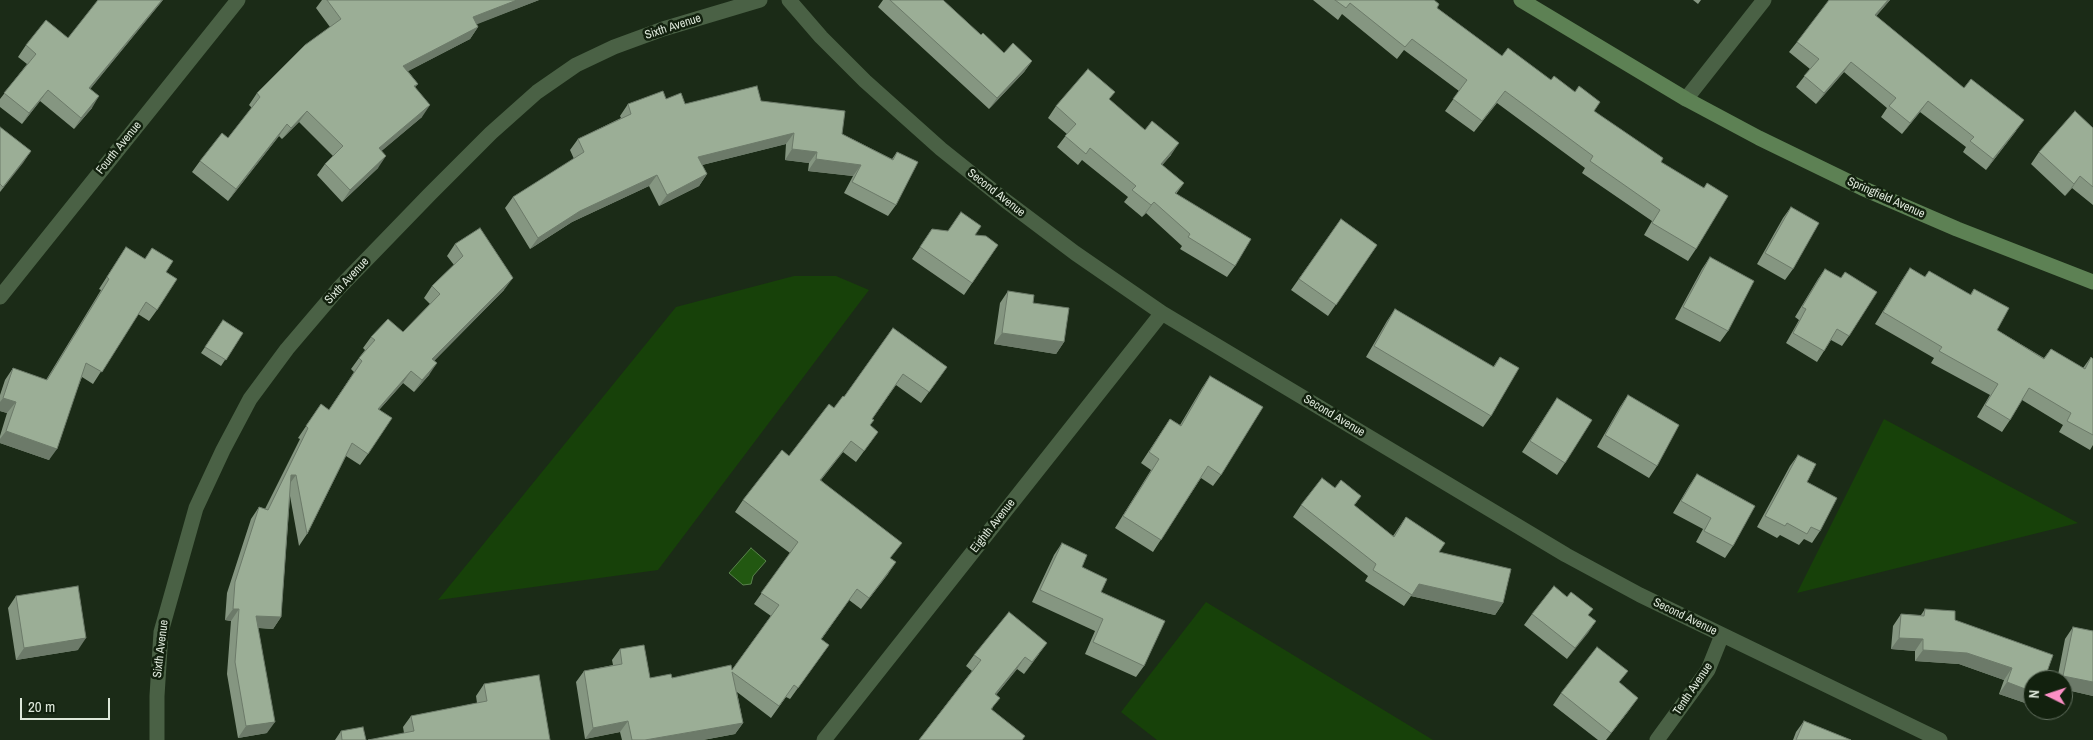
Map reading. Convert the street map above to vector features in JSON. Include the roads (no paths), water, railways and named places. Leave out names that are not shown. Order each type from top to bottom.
[{"type":"street","name":"Fourth Avenue","points":[[0,296],[238,0]]},
{"type":"street","name":"Sixth Avenue","points":[[158,740],[156,696],[161,632],[196,508],[222,450],[250,399],[287,349],[339,288],[430,194],[491,133],[537,92],[576,64],[614,47],[663,29],[760,0]]},
{"type":"street","name":"Second Avenue","points":[[789,0],[821,36],[866,81],[941,149],[1006,202],[1075,253],[1162,313],[1566,555],[1722,635],[1940,740]]},
{"type":"street","name":"Springfield Avenue","points":[[1521,0],[1686,99],[1862,188],[1957,230],[2093,282]]},
{"type":"street","points":[[1686,99],[1764,0]]},
{"type":"street","name":"Eighth Avenue","points":[[824,740],[1162,313]]},
{"type":"street","name":"Tenth Avenue","points":[[1658,740],[1708,670],[1722,635]]}]
